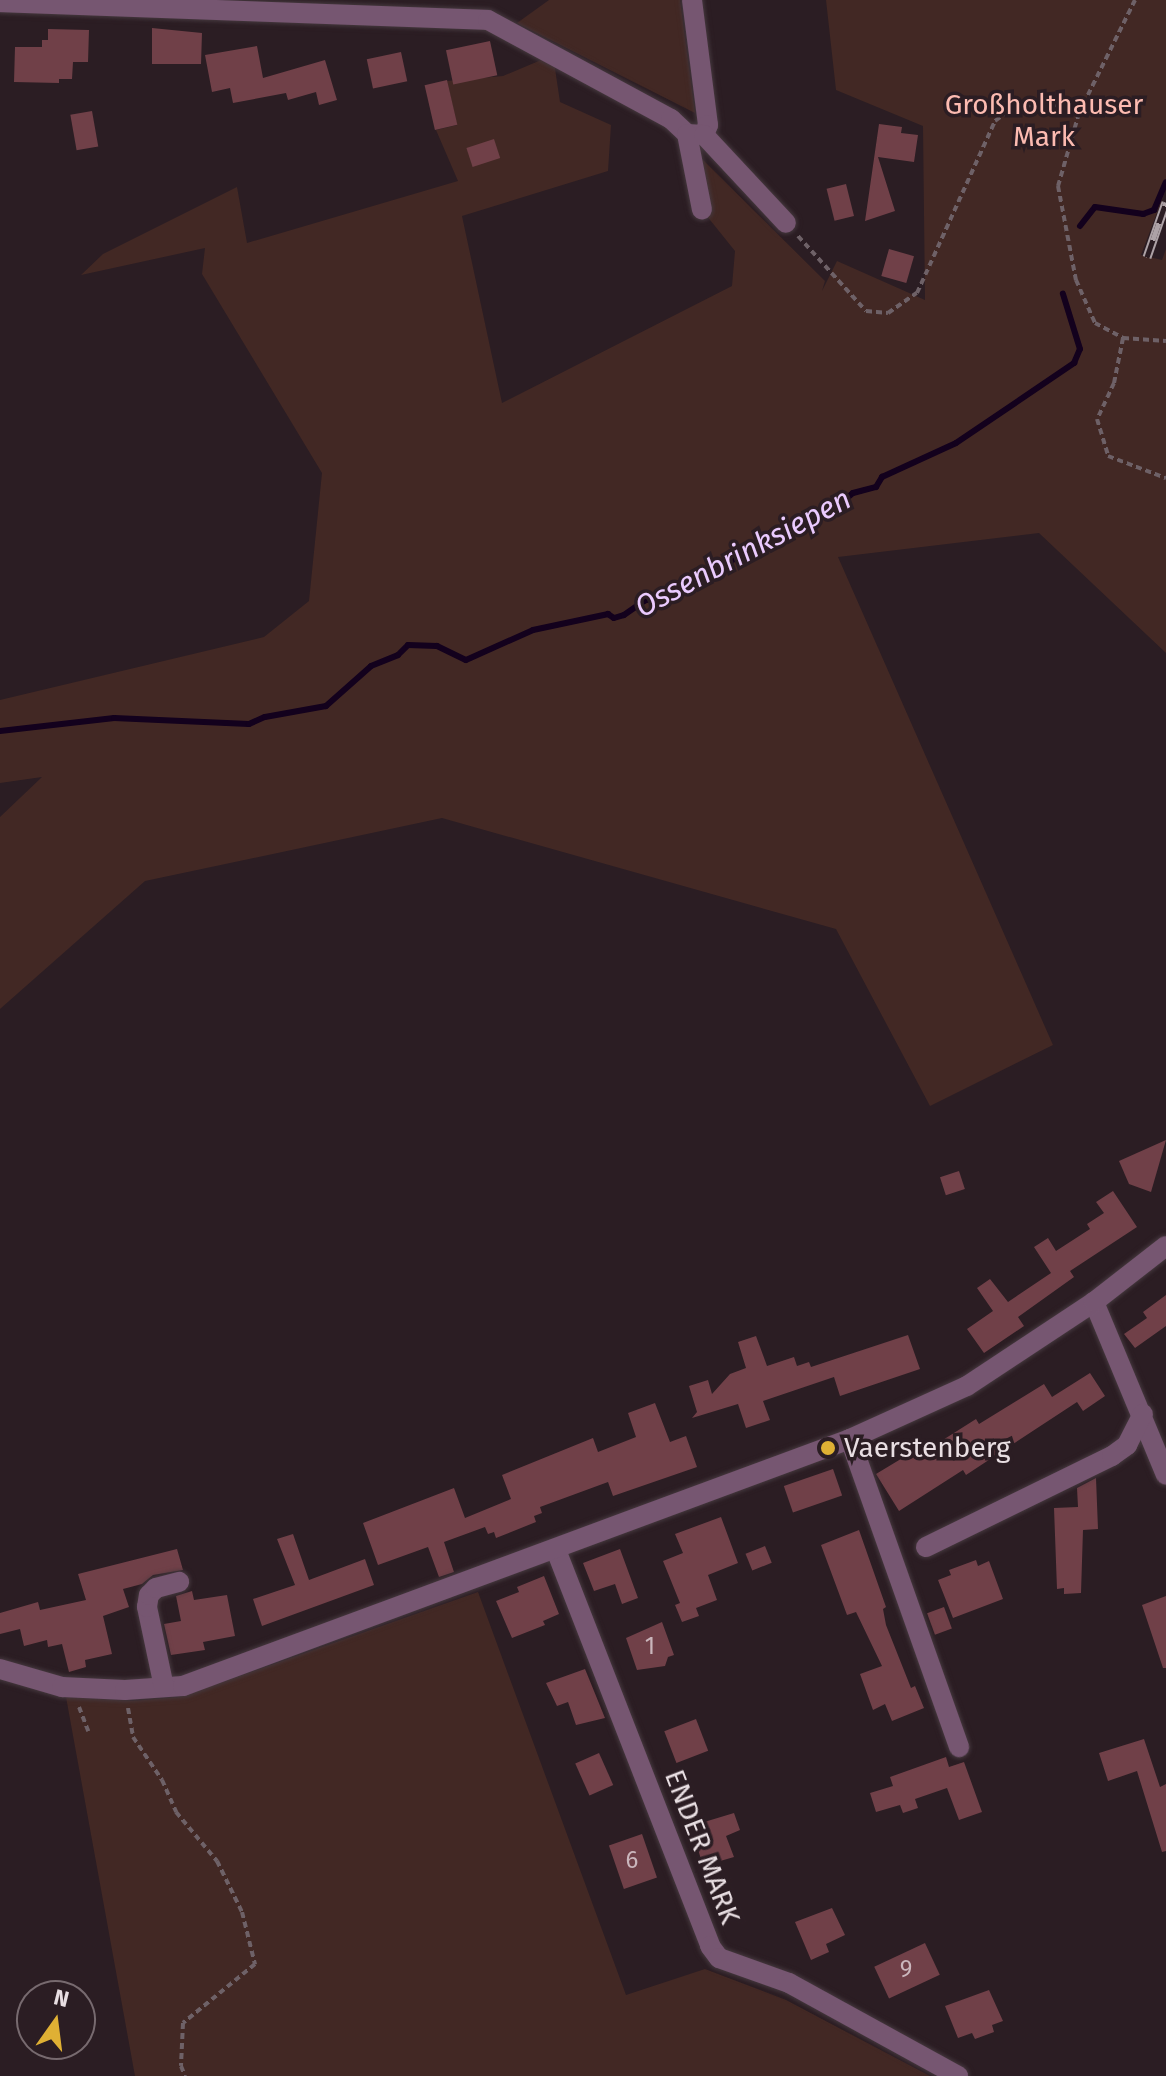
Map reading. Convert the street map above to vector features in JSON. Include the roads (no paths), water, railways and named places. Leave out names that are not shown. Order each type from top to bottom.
[{"type":"street","points":[[692,0],[708,125],[696,135]]},
{"type":"street","points":[[0,2],[303,5],[495,22],[696,135],[786,223]]},
{"type":"street","points":[[696,135],[702,210]]},
{"type":"street","points":[[0,1669],[62,1687],[125,1690],[183,1686],[850,1439],[967,1386],[1094,1302],[1166,1246]]},
{"type":"street","points":[[1094,1302],[1166,1475]]},
{"type":"street","points":[[926,1547],[1112,1456],[1136,1432],[1143,1414]]},
{"type":"street","points":[[850,1439],[959,1747]]},
{"type":"street","name":"ENDER MARK","points":[[556,1550],[710,1946],[719,1958],[789,1983],[958,2076]]},
{"type":"street","points":[[164,1687],[147,1607],[149,1595],[156,1588],[179,1582]]},
{"type":"waterway","name":"Ossenbrinksiepen","points":[[1080,226],[1095,207],[1143,214],[1154,210],[1166,182]]},
{"type":"waterway","name":"Ossenbrinksiepen","points":[[0,731],[114,718],[249,724],[265,717],[326,706],[371,666],[398,655],[408,645],[437,646],[466,660],[533,630],[608,614],[614,618],[624,615],[644,601],[706,579],[773,531],[839,505],[853,493],[876,487],[882,477],[956,443],[1074,363],[1080,349],[1063,294]]},
{"type":"railway","points":[[1147,257],[1166,202]]},
{"type":"place","name":"Vaerstenberg","points":[[828,1448]]},
{"type":"park label","name":"Großholthauser Mark","points":[[1044,121]]}]
